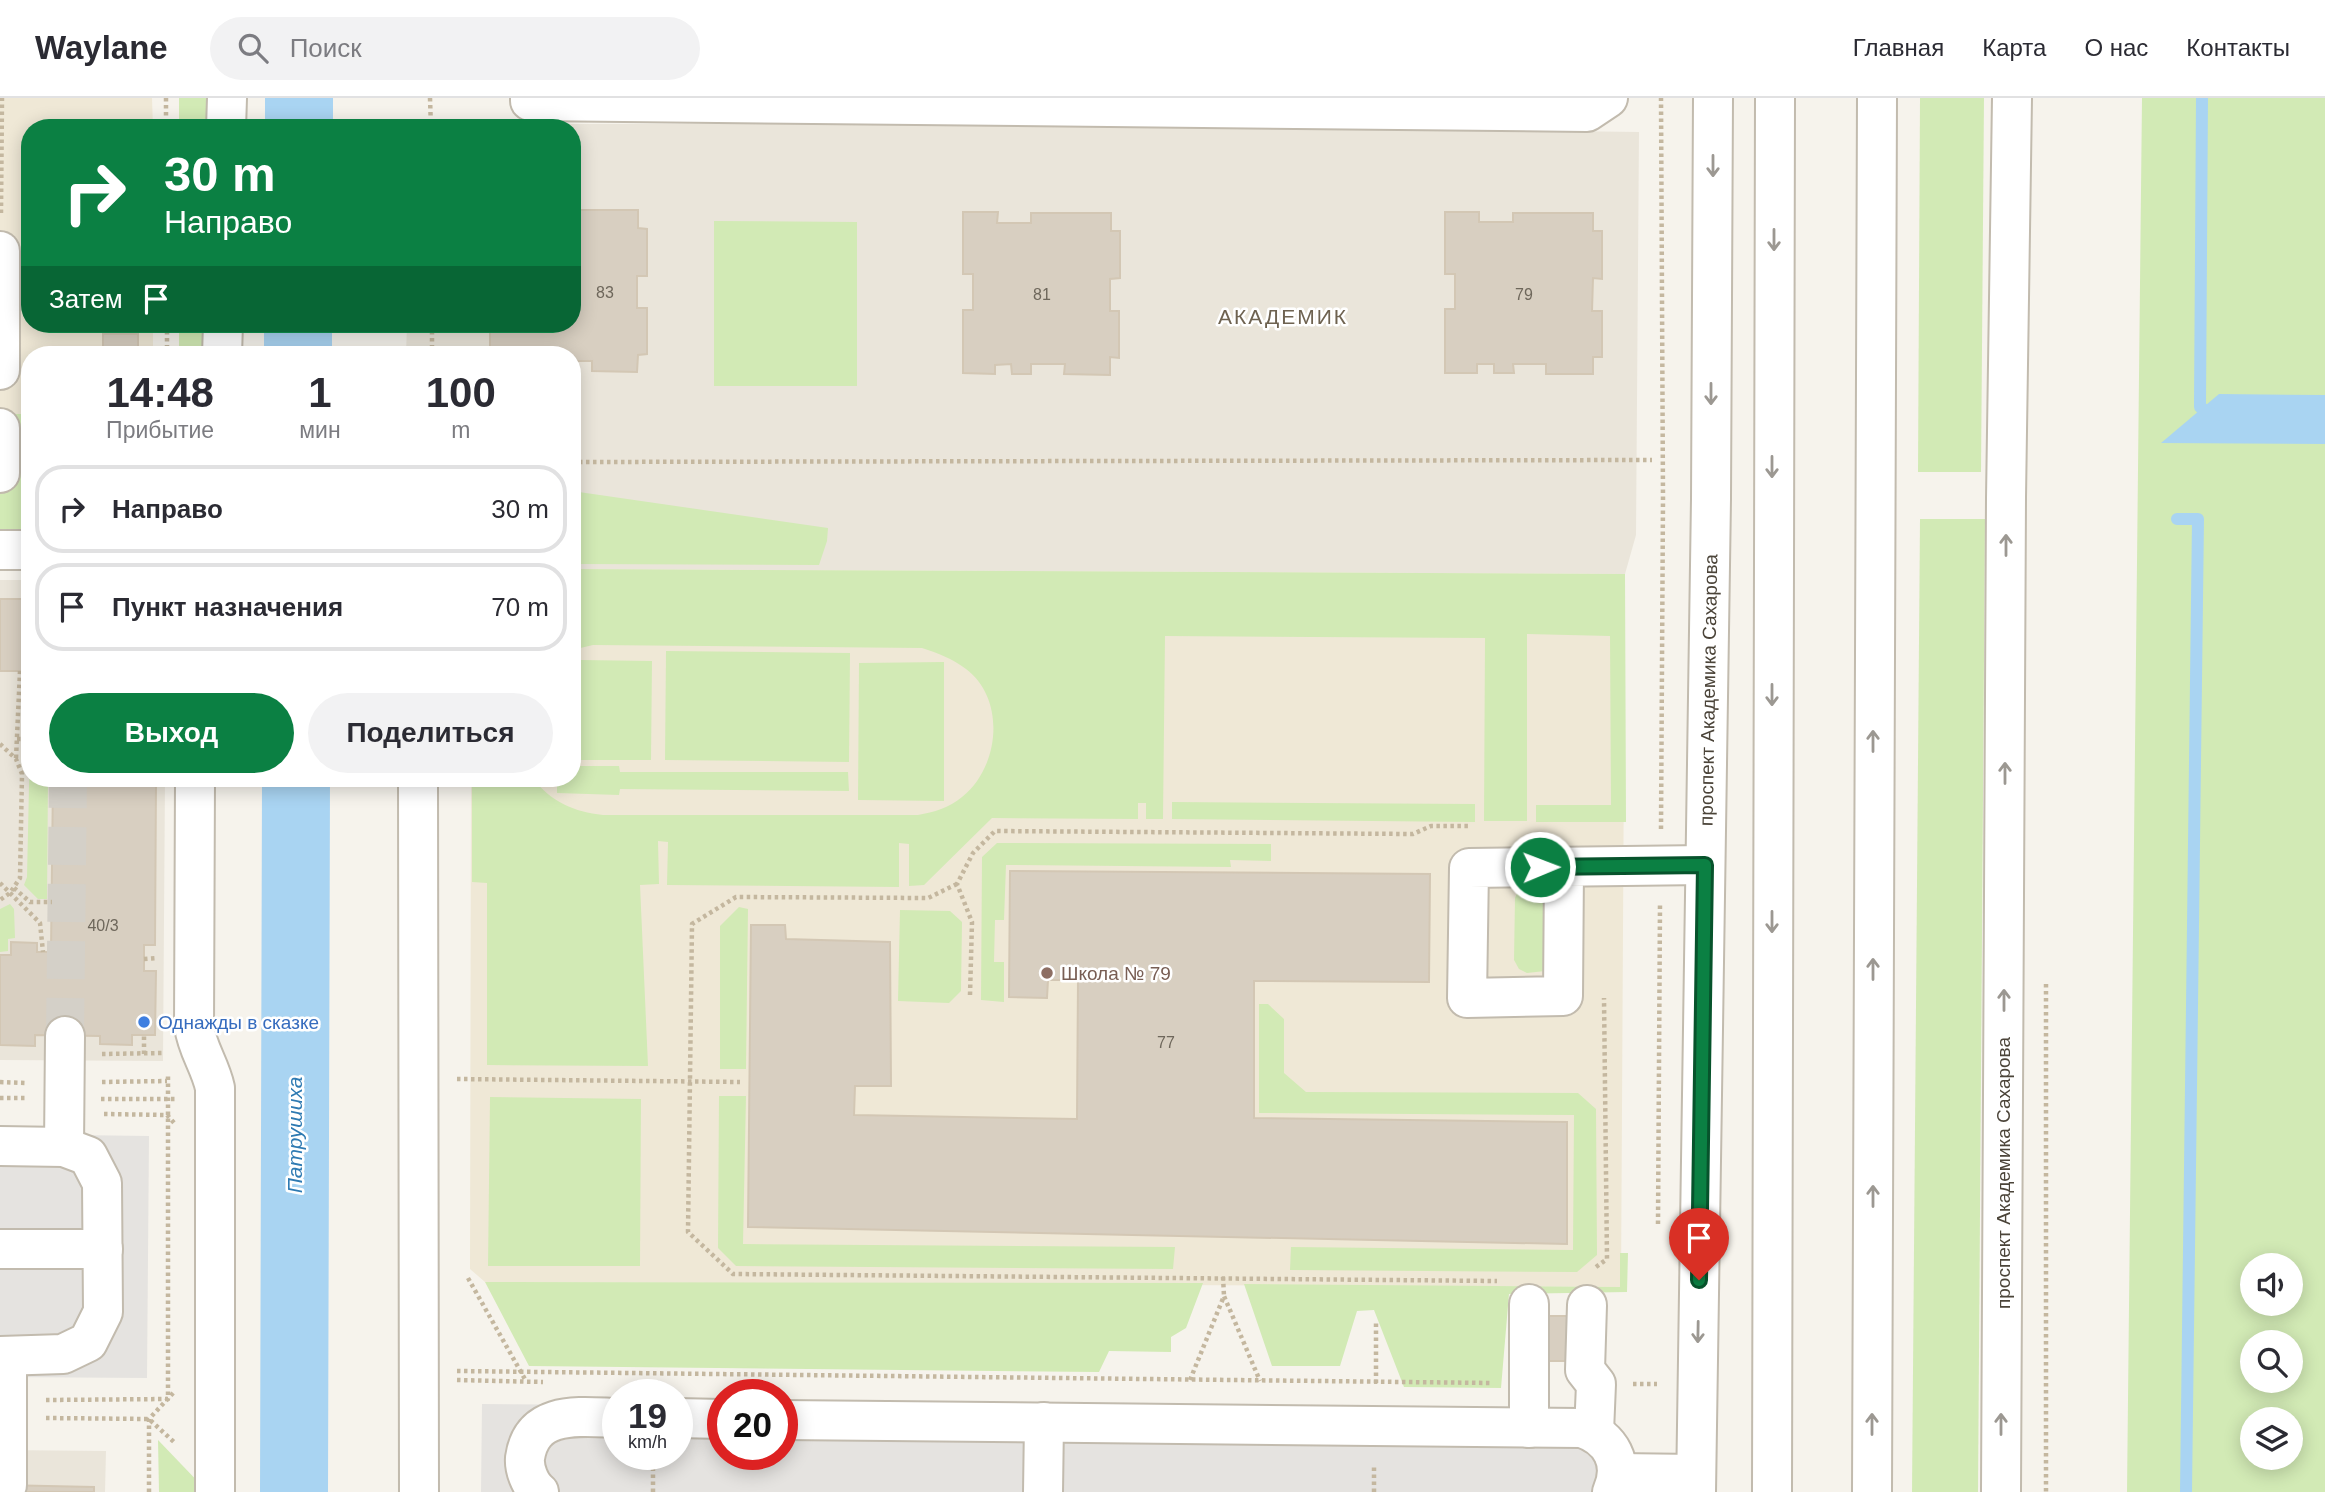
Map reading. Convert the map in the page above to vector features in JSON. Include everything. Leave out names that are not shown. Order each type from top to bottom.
[{"type":"street","points":[[226,119],[227,98]]},
{"type":"street","points":[[530,98],[530,101],[1574,112],[1587,112],[1608,98]]},
{"type":"street","name":"проспект Академика Сахарова","points":[[1696,1483],[1713,98]]},
{"type":"street","points":[[1772,1492],[1775,98]]},
{"type":"street","points":[[1872,1492],[1877,98]]},
{"type":"street","name":"проспект Академика Сахарова","points":[[2001,1492],[2006,498],[2012,98]]},
{"type":"street","points":[[0,251],[0,370]]},
{"type":"street","points":[[0,428],[0,473]]},
{"type":"street","points":[[0,439],[21,440]]},
{"type":"street","points":[[0,550],[21,550]]},
{"type":"street","points":[[195,787],[194,1026],[201,1053],[210,1065],[215,1088],[215,1486]]},
{"type":"street","points":[[418,787],[419,1492]]},
{"type":"street","points":[[1564,867],[1705,865]]},
{"type":"street","points":[[7,1485],[4,1356],[63,1354],[88,1342],[103,1312],[102,1183],[88,1156],[65,1130],[66,1045]]},
{"type":"street","points":[[0,1146],[65,1130]]},
{"type":"street","points":[[0,1250],[103,1249]]},
{"type":"street","points":[[1587,1290],[1594,1433]]},
{"type":"street","points":[[1518,1293],[1529,1376],[1529,1428]]},
{"type":"street","points":[[1529,1376],[1590,1377]]},
{"type":"street","points":[[539,1492],[528,1476],[524,1461],[528,1445],[546,1422],[562,1417],[602,1418]]},
{"type":"street","points":[[798,1420],[1582,1428],[1594,1433],[1616,1455],[1615,1482],[1696,1483]]},
{"type":"street","points":[[1043,1492],[1044,1423]]},
{"type":"path","points":[[0,251],[2,98]]},
{"type":"path","points":[[166,98],[166,119]]},
{"type":"path","points":[[430,98],[431,119]]},
{"type":"path","points":[[1658,1234],[1663,513],[1661,98]]},
{"type":"path","points":[[581,462],[1652,460]]},
{"type":"path","points":[[16,759],[20,671]]},
{"type":"path","points":[[0,744],[16,759],[21,772]]},
{"type":"path","points":[[0,756],[6,748]]},
{"type":"path","points":[[0,900],[12,890],[20,878],[22,787]]},
{"type":"path","points":[[1484,826],[1430,826],[1413,834],[995,831],[973,853],[957,884],[928,898],[737,897],[692,924],[688,1232],[733,1274],[1223,1277],[1518,1293]]},
{"type":"path","points":[[0,883],[30,902],[52,902]]},
{"type":"path","points":[[957,884],[972,922],[970,995]]},
{"type":"path","points":[[12,890],[40,923],[43,952]]},
{"type":"path","points":[[1587,1290],[1607,1259],[1604,988]]},
{"type":"path","points":[[144,1035],[144,1054]]},
{"type":"path","points":[[66,1045],[144,1054],[201,1053]]},
{"type":"path","points":[[419,1079],[740,1082]]},
{"type":"path","points":[[7,1409],[168,1399],[167,1081]]},
{"type":"path","points":[[65,1130],[167,1115]]},
{"type":"path","points":[[167,1115],[215,1165]]},
{"type":"path","points":[[1223,1277],[1224,1296],[1264,1392]]},
{"type":"path","points":[[468,1278],[527,1382]]},
{"type":"path","points":[[1186,1391],[1224,1296]]},
{"type":"path","points":[[443,1370],[1190,1380],[1529,1376]]},
{"type":"path","points":[[1657,1371],[1657,1397]]},
{"type":"path","points":[[1590,1377],[1657,1384]]},
{"type":"path","points":[[7,1409],[149,1419],[215,1486]]},
{"type":"path","points":[[149,1419],[149,1492]]},
{"type":"path","points":[[653,1470],[653,1492]]},
{"type":"shaded area","points":[[0,98],[152,98],[153,119],[21,119],[21,333],[153,333],[153,346],[21,346],[21,414],[0,414]]},
{"type":"shaded area","points":[[581,124],[1016,124],[1639,132],[1636,535],[1625,574],[581,569],[581,346],[406,346],[407,333],[581,333]]},
{"type":"shaded area","name":"Школа № 79","points":[[581,569],[1625,574],[1621,1287],[485,1282],[470,1269],[471,787],[581,787]]},
{"type":"shaded area","points":[[0,580],[21,580],[21,787],[165,787],[163,1061],[0,1060]]},
{"type":"shaded area","points":[[0,1134],[149,1136],[147,1378],[0,1377]]},
{"type":"shaded area","points":[[482,1404],[602,1405],[602,1470],[693,1470],[693,1406],[707,1406],[707,1470],[798,1470],[798,1407],[1582,1415],[1624,1492],[481,1492]]},
{"type":"shaded area","points":[[0,1450],[106,1451],[105,1492],[0,1492]]},
{"type":"green space","points":[[179,98],[213,98],[213,119],[179,119]]},
{"type":"green space","points":[[1920,98],[1984,98],[1981,472],[1918,472]]},
{"type":"green space","points":[[2142,98],[2325,98],[2325,1492],[2127,1492]]},
{"type":"green space","points":[[714,221],[857,222],[857,386],[714,386]]},
{"type":"green space","points":[[179,333],[209,333],[209,346],[179,346]]},
{"type":"green space","points":[[0,414],[21,414],[21,541],[0,540]]},
{"type":"green space","points":[[581,492],[828,528],[827,541],[819,565],[581,564]]},
{"type":"green space","points":[[1920,519],[1985,519],[1978,1492],[1912,1492]]},
{"type":"green space","points":[[581,569],[1625,574],[1626,822],[1536,822],[1536,805],[1611,805],[1610,636],[1527,634],[1527,821],[1484,821],[1485,638],[1165,636],[1163,819],[1146,819],[1146,803],[1138,803],[1138,819],[992,818],[924,885],[909,886],[909,844],[899,843],[899,887],[667,885],[668,842],[658,841],[659,884],[640,885],[648,1066],[487,1065],[487,883],[472,882],[472,787],[541,787],[564,804],[603,815],[918,815],[941,809],[962,797],[984,769],[990,752],[993,715],[979,682],[956,662],[922,648],[593,645],[581,648]]},
{"type":"green space","points":[[666,651],[850,653],[849,762],[665,760]]},
{"type":"green space","points":[[581,660],[652,661],[651,760],[581,760]]},
{"type":"green space","points":[[944,662],[944,801],[858,800],[859,663]]},
{"type":"green space","points":[[581,766],[619,766],[620,772],[848,772],[849,791],[620,789],[619,795],[557,793],[557,787],[581,787]]},
{"type":"green space","points":[[29,787],[48,787],[47,899],[38,899],[24,885],[27,877]]},
{"type":"green space","points":[[1172,802],[1475,804],[1475,822],[1172,819]]},
{"type":"green space","points":[[997,843],[1271,844],[1271,861],[1230,860],[1231,867],[1006,865],[1004,920],[995,920],[994,962],[1004,962],[1004,1002],[981,1000],[982,857]]},
{"type":"green space","points":[[1528,885],[1547,888],[1545,971],[1527,973],[1519,969],[1514,960],[1515,898],[1519,889]]},
{"type":"green space","points":[[10,904],[14,909],[15,938],[8,939],[8,951],[0,952],[0,909]]},
{"type":"green space","points":[[739,907],[748,909],[746,1069],[720,1069],[720,926]]},
{"type":"green space","points":[[900,910],[950,911],[962,922],[961,991],[949,1003],[898,1001]]},
{"type":"green space","points":[[1259,1004],[1268,1004],[1284,1019],[1284,1073],[1306,1092],[1578,1093],[1596,1109],[1597,1255],[1577,1272],[1290,1270],[1291,1247],[1573,1250],[1574,1115],[1259,1113]]},
{"type":"green space","points":[[719,1096],[746,1096],[743,1244],[1175,1247],[1173,1269],[736,1266],[718,1248]]},
{"type":"green space","points":[[490,1097],[641,1099],[640,1266],[488,1266]]},
{"type":"green space","points":[[1620,1253],[1628,1253],[1627,1292],[1509,1294],[1501,1388],[1404,1387],[1374,1310],[1357,1311],[1340,1366],[1272,1366],[1244,1284],[1620,1287]]},
{"type":"green space","points":[[485,1282],[1203,1283],[1186,1328],[1171,1337],[1171,1352],[1109,1351],[1099,1372],[529,1366]]},
{"type":"green space","points":[[158,1440],[205,1489],[205,1492],[159,1492]]},
{"type":"water","points":[[2219,394],[2325,395],[2325,444],[2161,443]]},
{"type":"building","points":[[581,210],[638,210],[638,228],[647,229],[647,276],[637,276],[637,308],[647,308],[647,354],[638,355],[637,372],[592,371],[592,361],[581,361],[581,346],[490,346],[490,333],[581,333]]},
{"type":"building","points":[[963,212],[998,212],[997,223],[1031,223],[1031,213],[1111,213],[1111,231],[1120,231],[1120,278],[1110,279],[1110,311],[1119,311],[1119,358],[1110,357],[1110,375],[1064,374],[1065,364],[1031,364],[1031,374],[1012,374],[1011,364],[995,365],[995,374],[963,373],[963,310],[973,310],[973,274],[963,274]]},
{"type":"building","points":[[1445,212],[1479,212],[1479,222],[1513,222],[1513,213],[1593,213],[1593,231],[1602,231],[1602,279],[1593,278],[1592,311],[1602,311],[1602,357],[1593,357],[1593,374],[1546,374],[1546,364],[1513,364],[1514,373],[1494,373],[1494,364],[1477,364],[1477,373],[1445,373],[1445,309],[1455,309],[1455,274],[1445,274]]},
{"type":"building","points":[[103,334],[138,334],[138,346],[103,346]]},
{"type":"building","points":[[0,599],[21,599],[21,671],[0,671]]},
{"type":"building","points":[[53,787],[156,787],[155,945],[144,945],[144,971],[156,971],[155,1035],[132,1035],[132,1045],[100,1044],[100,1036],[35,1035],[35,1046],[0,1045],[0,955],[11,955],[11,942],[37,943],[37,952],[51,952]]},
{"type":"building","points":[[1010,871],[1430,874],[1429,982],[1254,981],[1254,1118],[1567,1122],[1567,1244],[748,1227],[751,925],[785,925],[786,939],[890,942],[891,1086],[855,1086],[854,1115],[1077,1119],[1078,980],[1048,980],[1047,998],[1009,997]]},
{"type":"building","points":[[1539,1316],[1570,1316],[1570,1361],[1539,1361]]},
{"type":"building","points":[[0,1485],[94,1487],[94,1492],[0,1492]]},
{"type":"waterway","name":"Патрушиха","points":[[299,98],[299,119]]},
{"type":"waterway","points":[[2202,98],[2200,407],[2215,416]]},
{"type":"waterway","name":"Патрушиха","points":[[298,333],[298,346]]},
{"type":"waterway","points":[[2177,519],[2198,519],[2186,1492]]},
{"type":"waterway","name":"Патрушиха","points":[[294,1492],[296,787]]},
{"type":"tunnel","points":[[65,1036],[68,787]]},
{"type":"place","name":"Школа № 79","points":[[1047,973]]},
{"type":"place","name":"Однажды в сказке","points":[[144,1022]]},
{"type":"district","name":"АКАДЕМИК","points":[[1283,317]]},
{"type":"route","points":[[1540,867],[1705,865],[1699,1280]]}]
